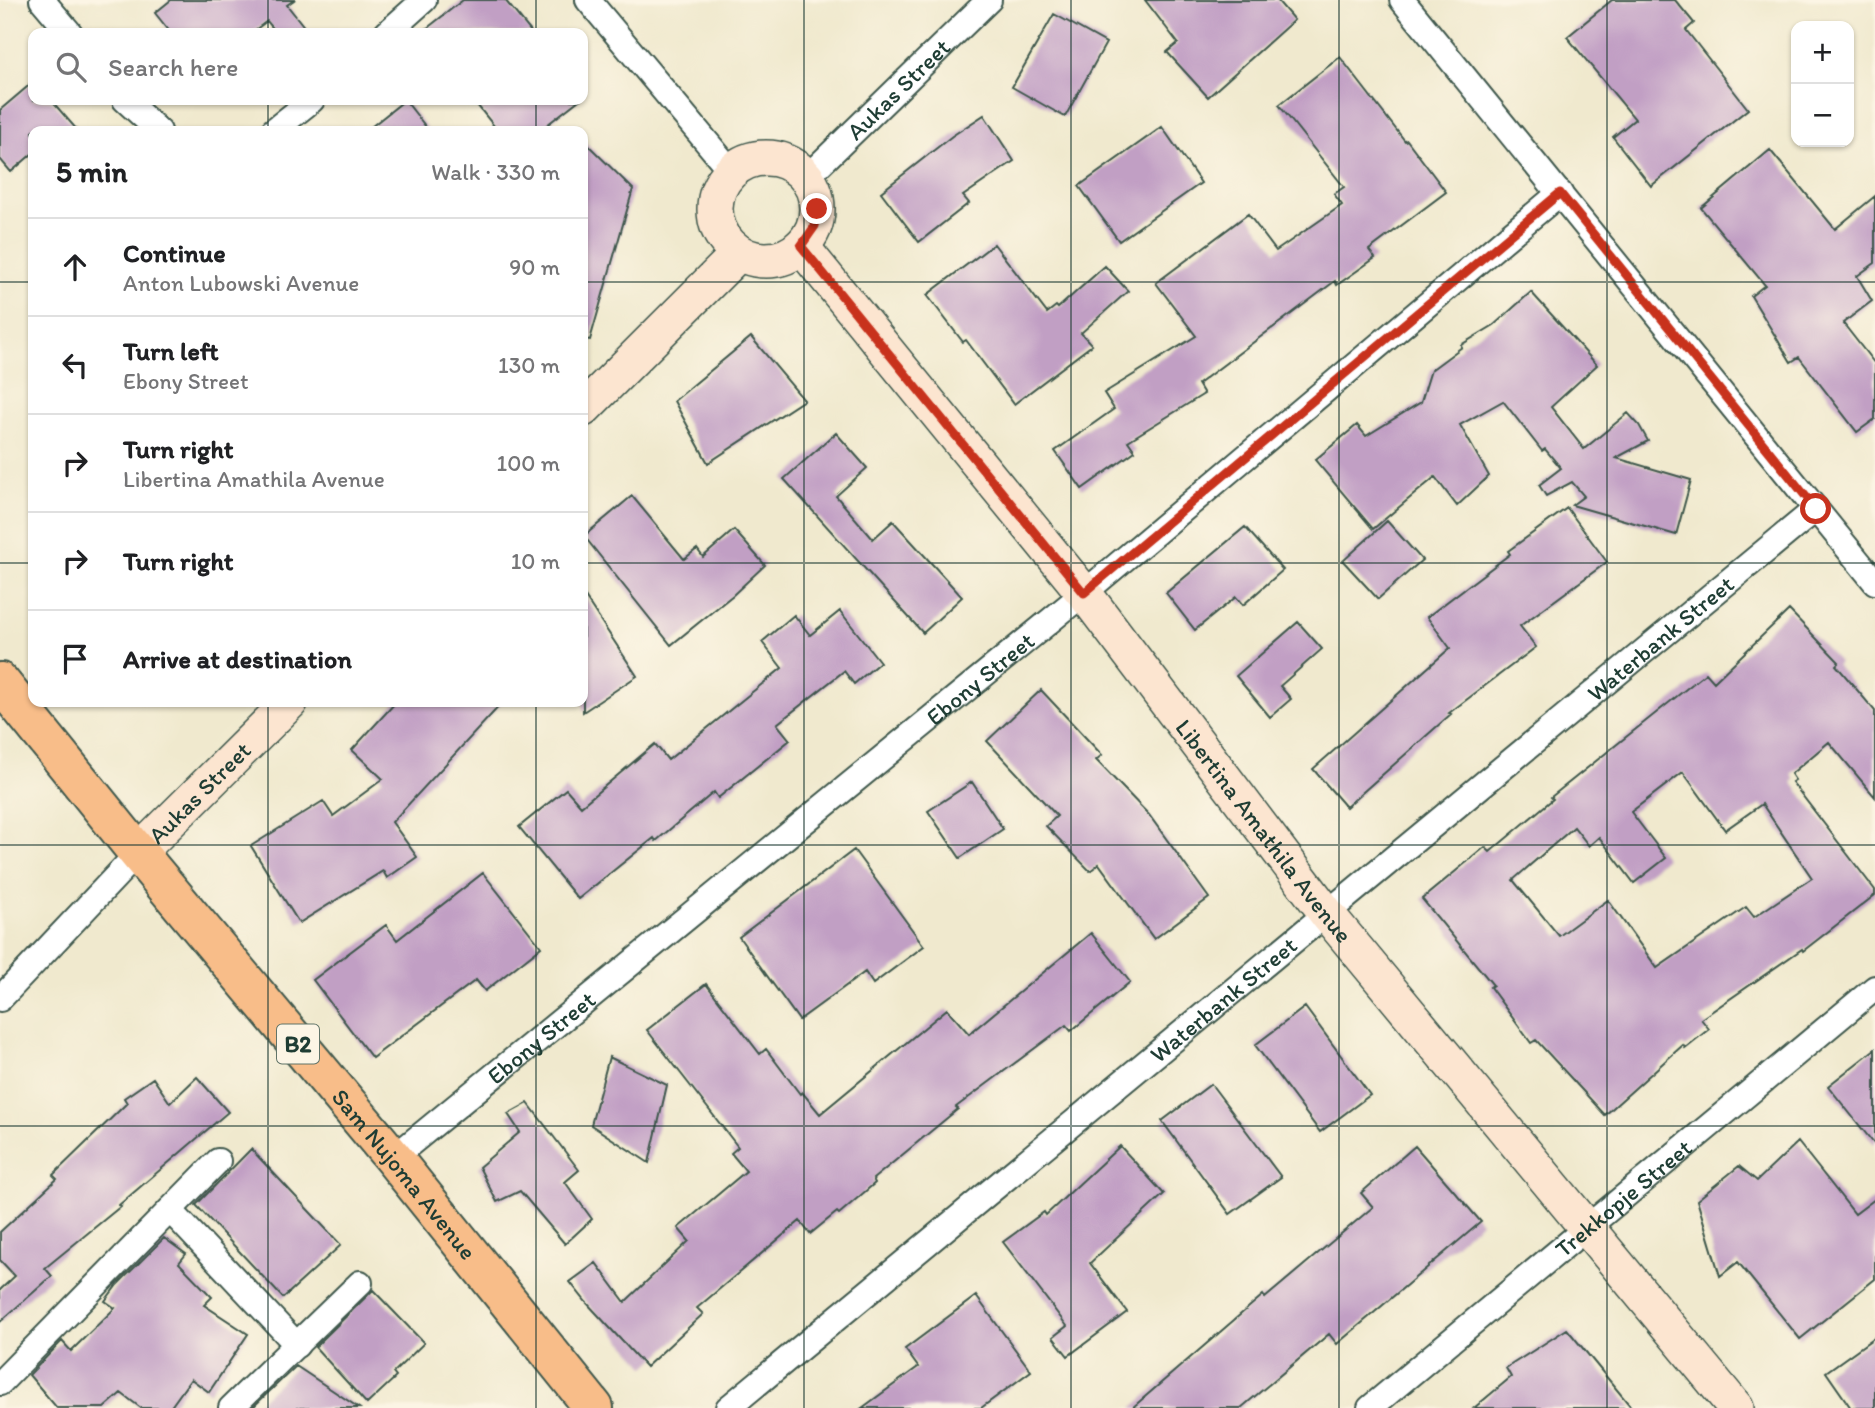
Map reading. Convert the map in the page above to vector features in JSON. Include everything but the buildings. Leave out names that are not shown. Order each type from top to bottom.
[{"type":"highway","name":"Sam Nujoma Avenue","points":[[0,682],[138,853],[393,1157],[594,1408]]},
{"type":"street","points":[[42,0],[65,28]]},
{"type":"street","points":[[393,28],[424,0]]},
{"type":"street","points":[[587,0],[731,171]]},
{"type":"street","name":"Aukas Street","points":[[806,178],[989,0]]},
{"type":"street","points":[[1402,0],[1875,582]]},
{"type":"street","points":[[130,105],[154,126]]},
{"type":"street","points":[[279,126],[306,105]]},
{"type":"street","points":[[762,158],[779,159],[794,166],[806,178],[814,192],[817,209],[815,226],[801,246],[787,256],[771,260],[746,257],[732,248],[721,235],[715,218],[715,201],[720,185],[731,171],[745,162],[762,158]]},
{"type":"street","name":"Ebony Street","points":[[393,1157],[1084,593],[1560,193]]},
{"type":"street","name":"Libertina Amathila Avenue","points":[[801,246],[1084,593],[1327,914],[1736,1408]]},
{"type":"street","points":[[588,404],[739,253]]},
{"type":"street","name":"Waterbank Street","points":[[728,1408],[1816,509]]},
{"type":"street","name":"Aukas Street","points":[[138,853],[285,707]]},
{"type":"street","points":[[0,999],[138,853]]},
{"type":"street","name":"Trekkopje Street","points":[[1370,1408],[1875,988]]},
{"type":"street","points":[[0,1383],[218,1161]]},
{"type":"street","points":[[170,1210],[297,1345]]},
{"type":"street","points":[[231,1408],[359,1283]]},
{"type":"route","points":[[817,209],[815,226],[801,246],[1084,593],[1560,193],[1816,509]]}]
